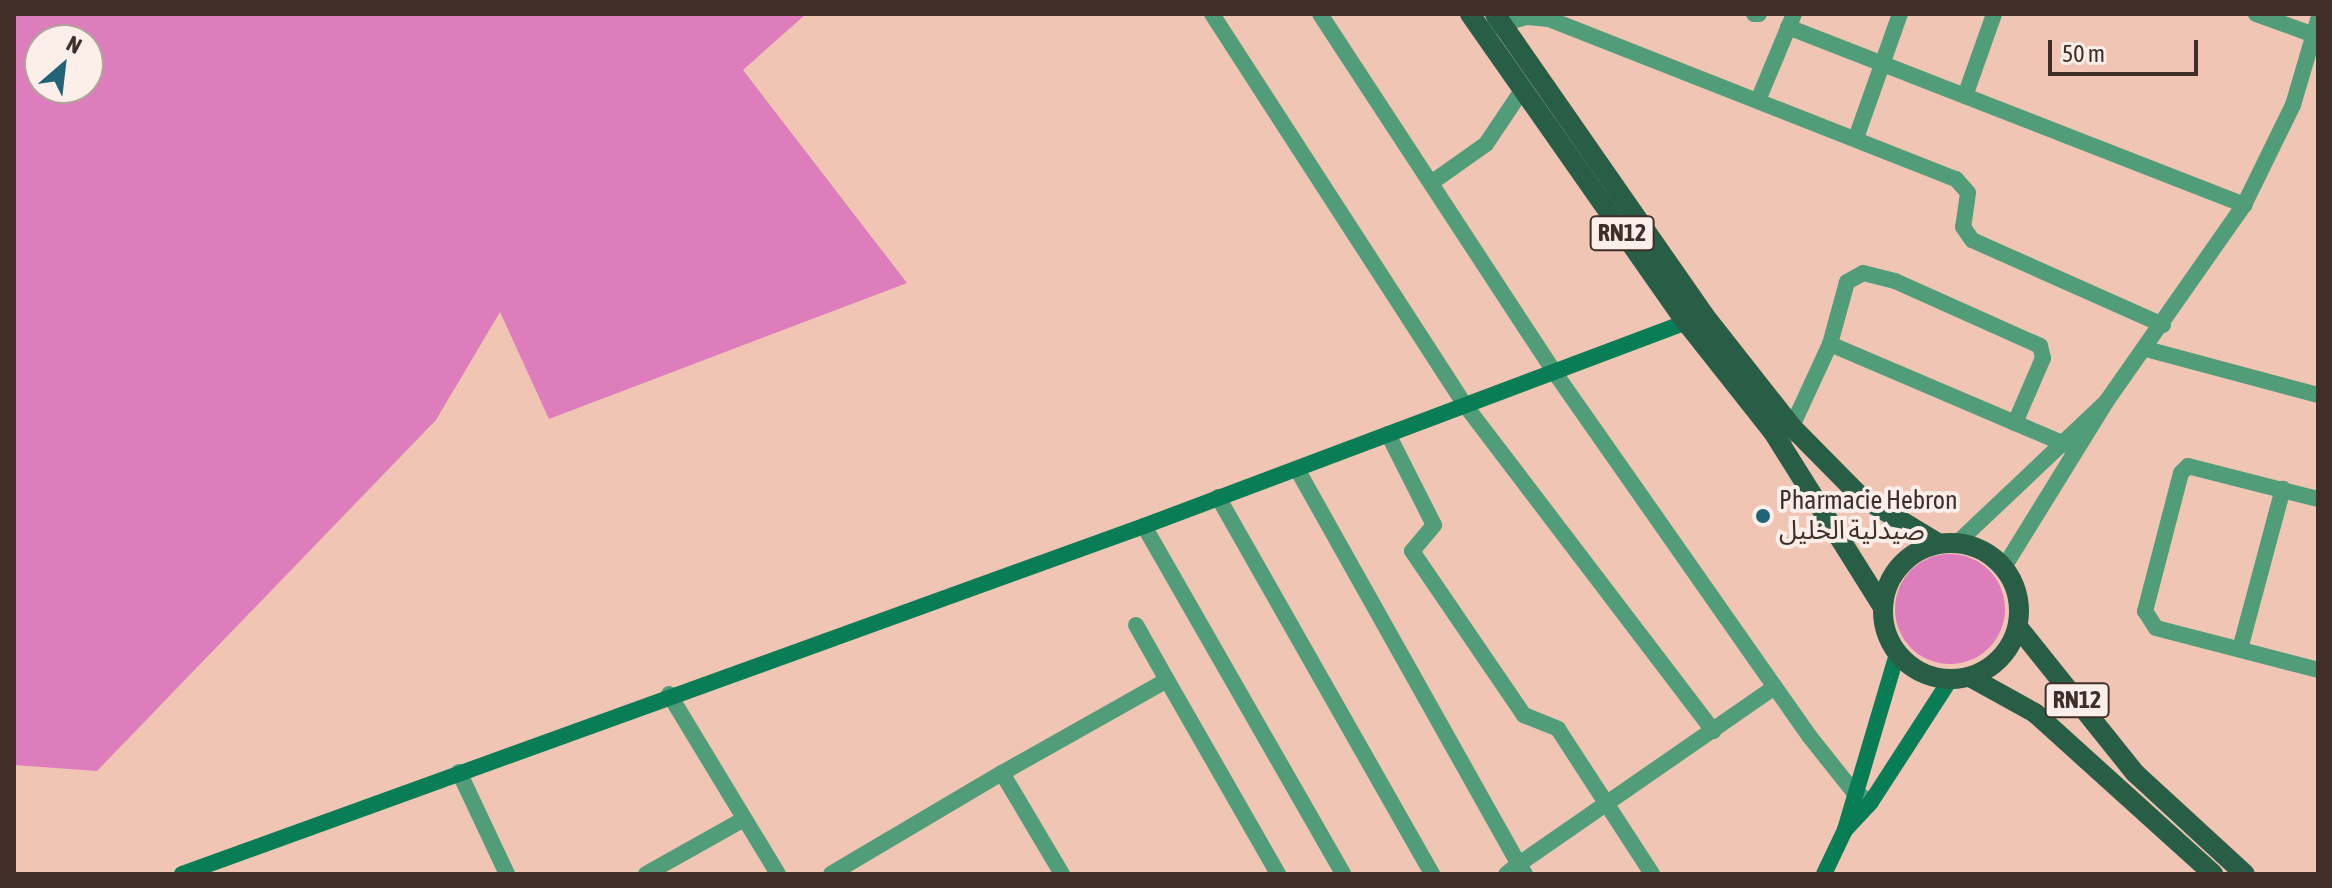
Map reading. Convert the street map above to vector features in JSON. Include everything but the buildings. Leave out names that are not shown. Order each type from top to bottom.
[{"type":"main road","name":"RN12","points":[[1498,19],[1782,447],[1882,606],[1885,631],[1897,654],[1920,672],[1960,679],[2035,713],[2213,874]]},
{"type":"main road","name":"RN12","points":[[1475,22],[1521,92],[1695,318],[1792,427],[1860,496],[1948,543],[1983,550],[2004,567]]},
{"type":"main road","points":[[1882,606],[1885,589],[1905,559],[1948,543]]},
{"type":"main road","points":[[1960,679],[2001,659],[2018,627],[2020,606],[2004,567]]},
{"type":"main road","name":"RN12","points":[[2018,627],[2135,773],[2245,874]]},
{"type":"street","points":[[1212,14],[1465,405],[1713,731]]},
{"type":"street","points":[[1320,14],[1555,373],[1775,687],[1853,791],[1871,802]]},
{"type":"street","points":[[1856,138],[1900,14]]},
{"type":"street","points":[[1965,96],[1994,14]]},
{"type":"street","points":[[2004,567],[2070,446],[2146,349],[2244,205],[2293,105],[2316,28],[2256,14]]},
{"type":"street","points":[[1475,22],[1527,17],[1549,19],[1856,138],[1962,185],[1968,193],[1963,227],[1972,240],[2163,325]]},
{"type":"street","points":[[1759,98],[1791,21],[1882,64],[2244,205]]},
{"type":"street","points":[[1431,183],[1486,144],[1521,92]]},
{"type":"street","points":[[1782,447],[1830,344],[1847,282],[1863,273],[1895,281],[2003,327],[2045,351],[2015,423]]},
{"type":"street","points":[[182,874],[669,694],[1144,526],[1695,318]]},
{"type":"street","points":[[1830,344],[2070,446]]},
{"type":"street","points":[[2146,349],[2318,395]]},
{"type":"street","points":[[1388,434],[1434,525],[1412,551],[1524,715],[1558,729],[1652,874]]},
{"type":"street","points":[[1948,543],[2070,446]]},
{"type":"street","points":[[2318,499],[2201,466],[2188,466],[2181,473],[2145,611],[2156,628],[2318,670]]},
{"type":"street","points":[[1297,469],[1517,871],[1605,804],[1775,687]]},
{"type":"street","points":[[2240,649],[2283,489]]},
{"type":"street","points":[[1218,497],[1432,874]]},
{"type":"street","points":[[1144,526],[1343,874]]},
{"type":"street","points":[[1136,625],[1278,874]]},
{"type":"street","points":[[1824,874],[1845,830],[1853,791],[1897,654]]},
{"type":"street","points":[[1845,830],[1871,802],[1960,679]]},
{"type":"street","points":[[831,874],[1167,680]]},
{"type":"street","points":[[669,694],[778,874]]},
{"type":"street","points":[[459,772],[507,874]]},
{"type":"street","points":[[1002,773],[1062,874]]},
{"type":"street","points":[[646,874],[744,819]]},
{"type":"shaded area","points":[[14,14],[806,14],[743,70],[907,283],[549,419],[500,312],[436,420],[97,771],[14,765]]},
{"type":"shaded area","points":[[1950,554],[1971,558],[1989,570],[2001,588],[2005,609],[2001,630],[1989,648],[1971,660],[1950,664],[1929,660],[1911,648],[1899,630],[1895,609],[1899,588],[1911,570],[1929,558]]},
{"type":"place","name":"Pharmacie Hebron صيدلية الخليل","points":[[1763,516]]}]
